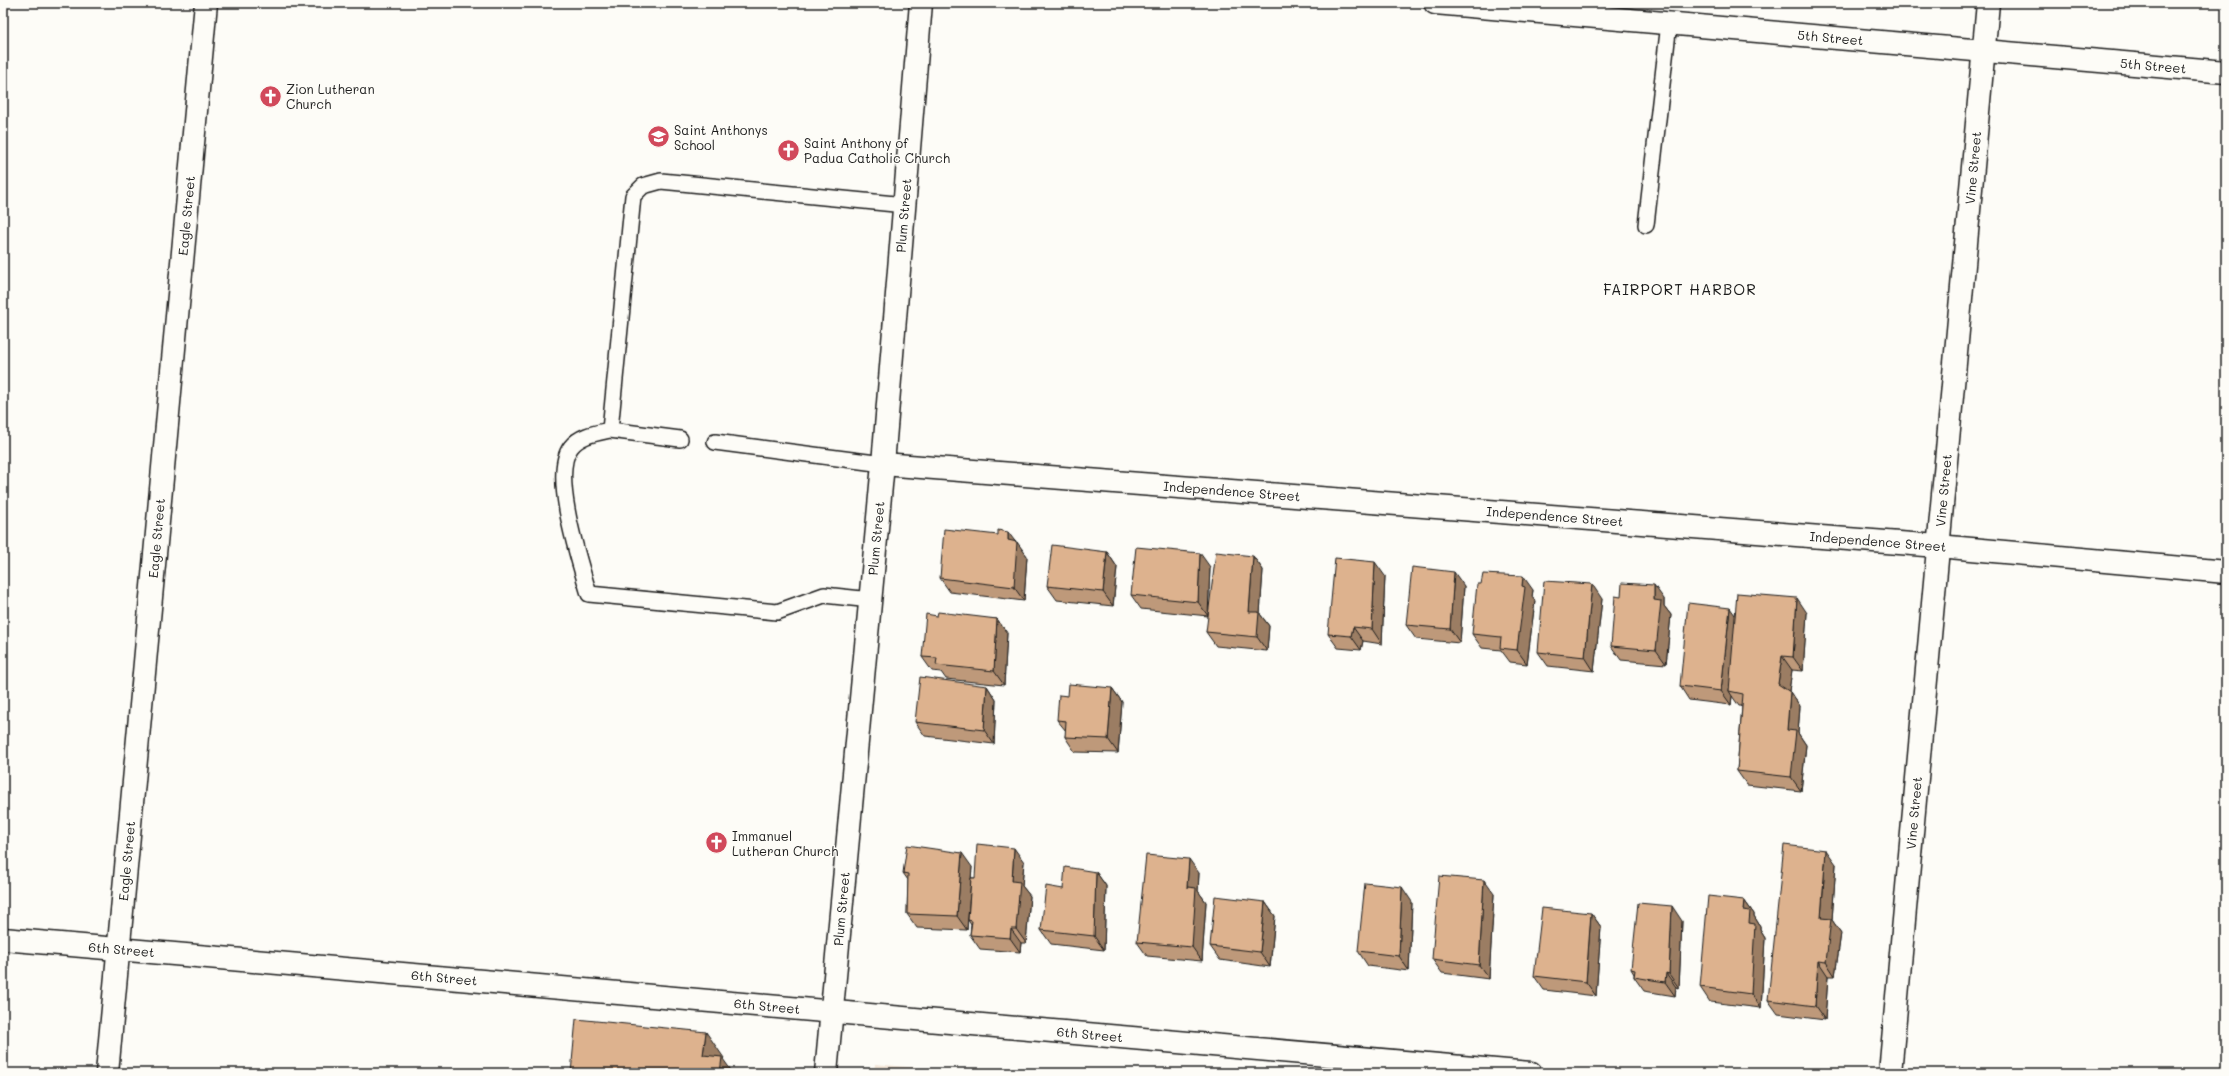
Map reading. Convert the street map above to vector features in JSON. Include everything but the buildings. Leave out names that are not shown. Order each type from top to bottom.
[{"type":"street","name":"Eagle Street","points":[[107,1073],[206,3]]},
{"type":"street","name":"Plum Street","points":[[826,1073],[871,600],[921,3]]},
{"type":"street","name":"5th Street","points":[[1435,3],[2226,72]]},
{"type":"street","name":"Vine Street","points":[[1890,1073],[1988,3]]},
{"type":"street","name":"Independence Street","points":[[883,464],[1938,546],[2226,572]]},
{"type":"street","name":"6th Street","points":[[3,939],[1530,1073]]},
{"type":"lane","points":[[1646,225],[1669,23]]},
{"type":"lane","points":[[610,430],[633,196],[643,186],[661,180],[905,206]]},
{"type":"lane","points":[[680,439],[610,430],[585,436],[571,447],[564,467],[570,528],[589,594],[777,612],[824,596],[871,600]]},
{"type":"lane","points":[[715,442],[883,464]]},
{"type":"shaded area","points":[[875,1064],[971,1073],[874,1073]]},
{"type":"place","name":"Zion Lutheran Church","points":[[270,96]]},
{"type":"place","name":"Saint Anthonys School","points":[[659,137]]},
{"type":"place","name":"Saint Anthony of Padua Catholic Church","points":[[788,150]]},
{"type":"place","name":"Immanuel Lutheran Church","points":[[716,843]]},
{"type":"district","name":"FAIRPORT HARBOR","points":[[1680,290]]}]
